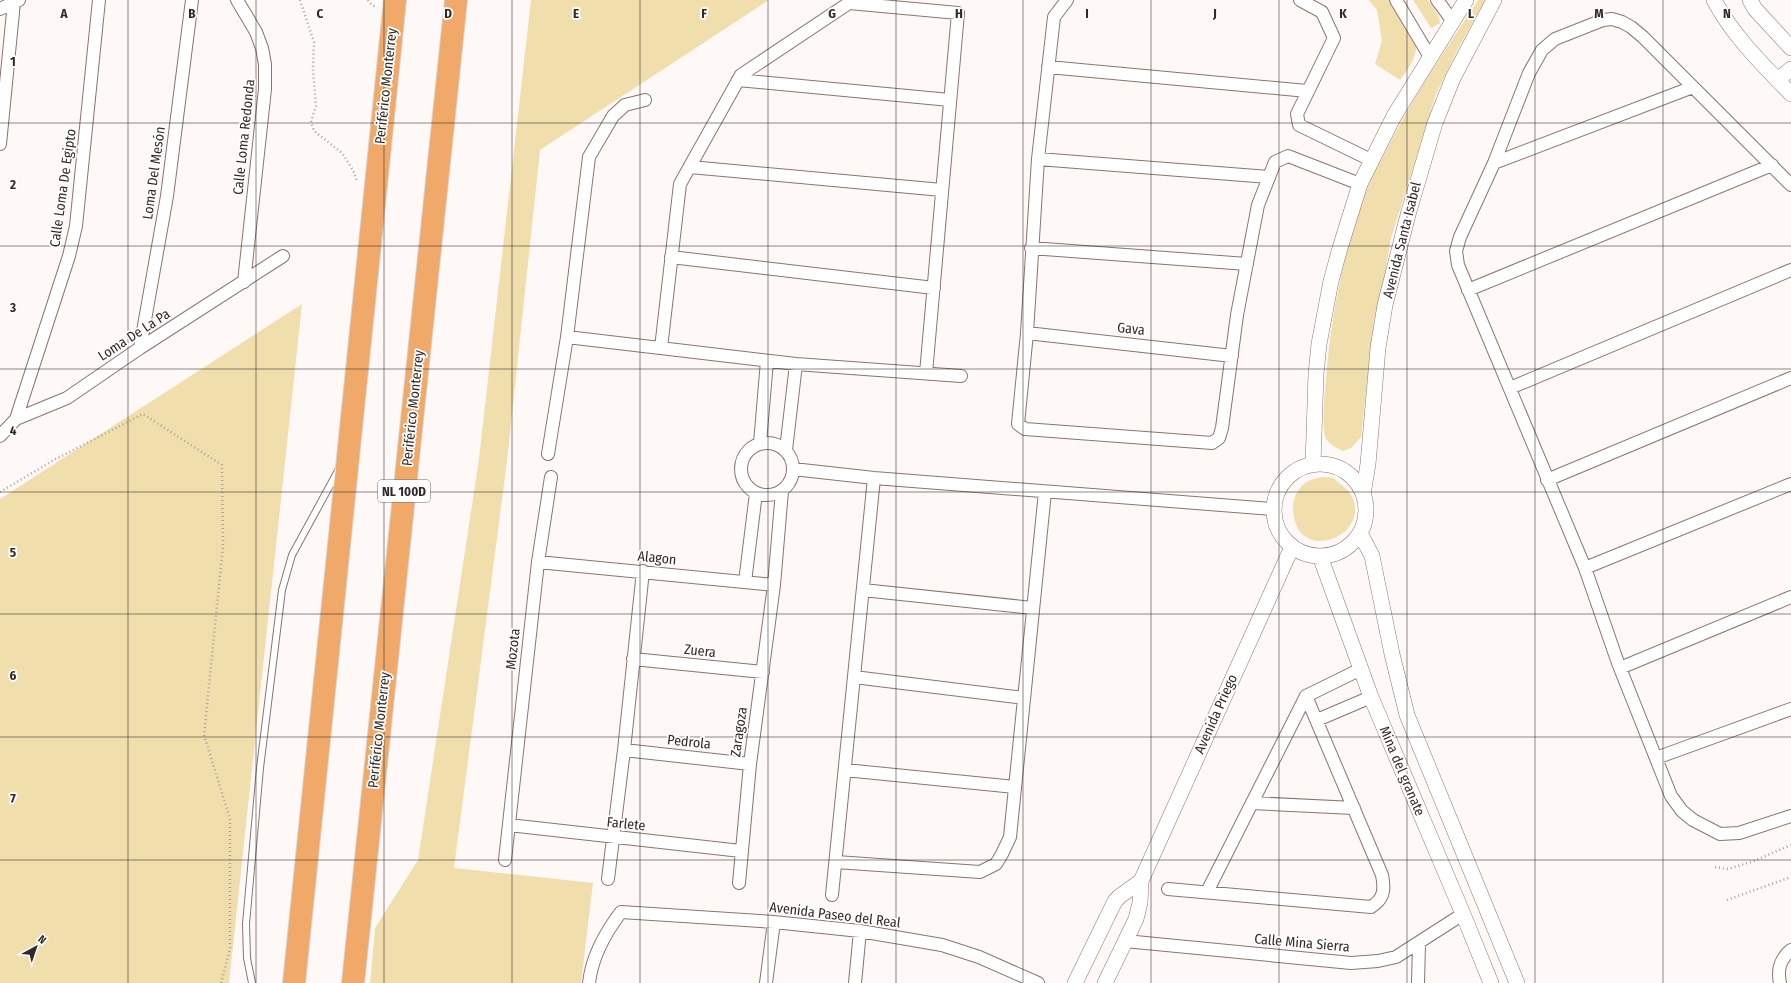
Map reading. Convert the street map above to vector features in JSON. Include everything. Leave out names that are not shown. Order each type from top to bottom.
[{"type":"highway","name":"Periférico Monterrey","points":[[294,983],[395,0]]},
{"type":"highway","name":"Periférico Monterrey","points":[[353,983],[456,0]]},
{"type":"street","name":"Calle Loma De Egipto","points":[[13,423],[69,256],[76,226],[99,0]]},
{"type":"street","name":"Loma Del Mesón","points":[[140,348],[167,196],[192,0]]},
{"type":"street","name":"Calle Loma Redonda","points":[[237,0],[256,32],[265,64],[266,89],[244,282]]},
{"type":"street","points":[[1067,0],[1054,17],[1038,159],[1031,248],[1027,333],[1018,424],[1025,429],[1212,443],[1219,438],[1222,428],[1237,316],[1258,205],[1275,162],[1288,156],[1360,184]]},
{"type":"street","points":[[1300,0],[1322,12],[1334,38],[1297,114],[1299,125],[1371,160]]},
{"type":"street","points":[[1396,0],[1430,57]]},
{"type":"street","points":[[1437,0],[1452,20]]},
{"type":"street","points":[[1314,464],[1316,374],[1320,344],[1336,261],[1360,184],[1394,116],[1452,20],[1466,0]]},
{"type":"street","name":"Avenida Santa Isabel","points":[[1363,494],[1368,464],[1378,348],[1385,305],[1408,211],[1435,123],[1453,78],[1494,0]]},
{"type":"street","points":[[1714,0],[1737,35],[1791,94]]},
{"type":"street","points":[[0,9],[17,1]]},
{"type":"street","points":[[0,144],[17,1]]},
{"type":"street","points":[[661,348],[680,184],[741,75],[849,3],[958,13],[926,373]]},
{"type":"street","points":[[1753,4],[1791,48]]},
{"type":"street","points":[[1791,185],[1631,27],[1612,19],[1603,20],[1555,39],[1542,50],[1529,74],[1494,163],[1460,237],[1456,251],[1458,265],[1468,290],[1585,568],[1620,668],[1671,796],[1682,811],[1693,820],[1720,834],[1740,833],[1791,816]]},
{"type":"street","points":[[1048,67],[1307,91]]},
{"type":"street","points":[[1777,80],[1791,69]]},
{"type":"street","points":[[738,80],[950,100]]},
{"type":"street","points":[[1494,163],[1693,87]]},
{"type":"street","points":[[548,454],[567,337],[589,157],[613,116],[625,105],[645,100]]},
{"type":"street","points":[[1038,159],[1270,177]]},
{"type":"street","points":[[1468,290],[1772,165]]},
{"type":"street","points":[[690,166],[942,190]]},
{"type":"street","points":[[1031,248],[1247,264]]},
{"type":"street","name":"Loma De La Pa","points":[[0,436],[13,423],[67,398],[140,348],[283,256]]},
{"type":"street","points":[[671,258],[934,288]]},
{"type":"street","points":[[1510,388],[1791,270]]},
{"type":"street","name":"Gava","points":[[1027,333],[1232,356]]},
{"type":"street","points":[[567,337],[796,364],[961,376]]},
{"type":"street","points":[[760,443],[767,361]]},
{"type":"street","points":[[786,450],[796,364]]},
{"type":"street","points":[[1547,480],[1791,378]]},
{"type":"street","points":[[0,418],[13,423]]},
{"type":"street","points":[[770,442],[778,444],[786,450],[792,457],[793,469],[791,482],[782,491],[773,495],[765,495],[756,493],[748,487],[743,480],[741,471],[742,462],[746,453],[752,447],[760,443],[770,442]]},
{"type":"street","points":[[1324,464],[1345,471],[1353,477],[1363,494],[1366,514],[1360,533],[1355,541],[1339,552],[1320,556],[1310,555],[1292,547],[1284,540],[1278,530],[1273,509],[1274,498],[1284,479],[1293,471],[1303,466],[1324,464]]},
{"type":"street","points":[[793,469],[874,478],[1273,509]]},
{"type":"street","name":"Mozota","points":[[505,860],[538,562],[551,477]]},
{"type":"street","points":[[832,895],[874,478]]},
{"type":"street","points":[[1585,568],[1791,484]]},
{"type":"street","name":"Zaragoza","points":[[739,883],[750,764],[774,585],[782,491]]},
{"type":"street","points":[[836,862],[980,872],[996,864],[1002,854],[1010,837],[1045,492]]},
{"type":"street","points":[[745,582],[756,493]]},
{"type":"street","points":[[1360,533],[1372,556],[1392,654],[1407,714],[1517,983]]},
{"type":"street","name":"Avenida Priego","points":[[1105,983],[1138,911],[1141,881],[1292,547]]},
{"type":"street","name":"Mina del granate","points":[[1320,556],[1371,696],[1463,914],[1490,983]]},
{"type":"street","name":"Alagon","points":[[538,562],[643,571],[774,585]]},
{"type":"street","points":[[608,879],[612,837],[624,750],[643,571]]},
{"type":"street","points":[[863,590],[1033,608]]},
{"type":"street","points":[[1620,668],[1791,597]]},
{"type":"street","name":"Zuera","points":[[633,659],[763,672]]},
{"type":"street","points":[[1207,892],[1306,696],[1361,669]]},
{"type":"street","points":[[854,677],[1024,698]]},
{"type":"street","points":[[1168,889],[1371,907],[1383,896],[1384,885],[1382,875],[1306,696]]},
{"type":"street","points":[[1317,720],[1371,696]]},
{"type":"street","points":[[1656,758],[1791,708]]},
{"type":"street","name":"Pedrola","points":[[624,750],[750,764]]},
{"type":"street","points":[[845,770],[1015,787]]},
{"type":"street","points":[[1252,804],[1354,808]]},
{"type":"street","name":"Farlete","points":[[509,825],[741,851]]},
{"type":"street","points":[[1075,983],[1115,901],[1141,881]]},
{"type":"street","name":"Avenida Paseo del Real","points":[[590,983],[594,959],[602,940],[621,912],[774,922],[860,931],[942,945],[979,957],[1038,983]]},
{"type":"street","name":"Calle Mina Sierra","points":[[1125,941],[1352,963],[1378,961],[1396,957],[1419,944],[1463,914]]},
{"type":"street","points":[[766,983],[774,922]]},
{"type":"street","points":[[855,983],[860,931]]},
{"type":"street","points":[[1475,944],[1497,933]]},
{"type":"street","points":[[1418,983],[1419,944]]},
{"type":"street","points":[[1780,983],[1778,976],[1781,961],[1791,950]]},
{"type":"lane","points":[[252,983],[247,958],[246,924],[260,768],[282,590],[292,555],[348,452]]},
{"type":"path","points":[[300,0],[314,42],[313,70],[316,106],[310,122],[314,131],[342,153],[353,170],[359,185]]},
{"type":"path","points":[[0,492],[54,460],[144,414],[222,465],[223,546],[204,735],[230,819],[230,949],[221,983]]},
{"type":"path","points":[[1715,867],[1728,870],[1754,861],[1791,845]]},
{"type":"path","points":[[1727,900],[1791,877]]},
{"type":"shaded area","points":[[531,0],[769,0],[540,150],[507,461],[454,868],[593,883],[581,983],[370,983],[375,928],[418,860],[479,459]]},
{"type":"shaded area","points":[[1369,0],[1388,0],[1416,47],[1413,61],[1400,80],[1375,64],[1382,41],[1377,10]]},
{"type":"shaded area","points":[[1413,0],[1428,0],[1439,17],[1440,23],[1431,28]]},
{"type":"shaded area","points":[[1478,0],[1485,0],[1458,49],[1436,94],[1391,238],[1384,280],[1374,320],[1361,437],[1351,448],[1343,451],[1332,445],[1326,439],[1324,428],[1324,410],[1331,330],[1345,257],[1371,179],[1405,115],[1428,76]]},
{"type":"shaded area","points":[[302,304],[229,983],[0,983],[0,499]]},
{"type":"shaded area","points":[[1321,477],[1333,478],[1351,494],[1355,504],[1355,513],[1347,530],[1339,536],[1329,540],[1315,541],[1309,539],[1299,531],[1294,517],[1293,505],[1296,494],[1304,484]]}]
